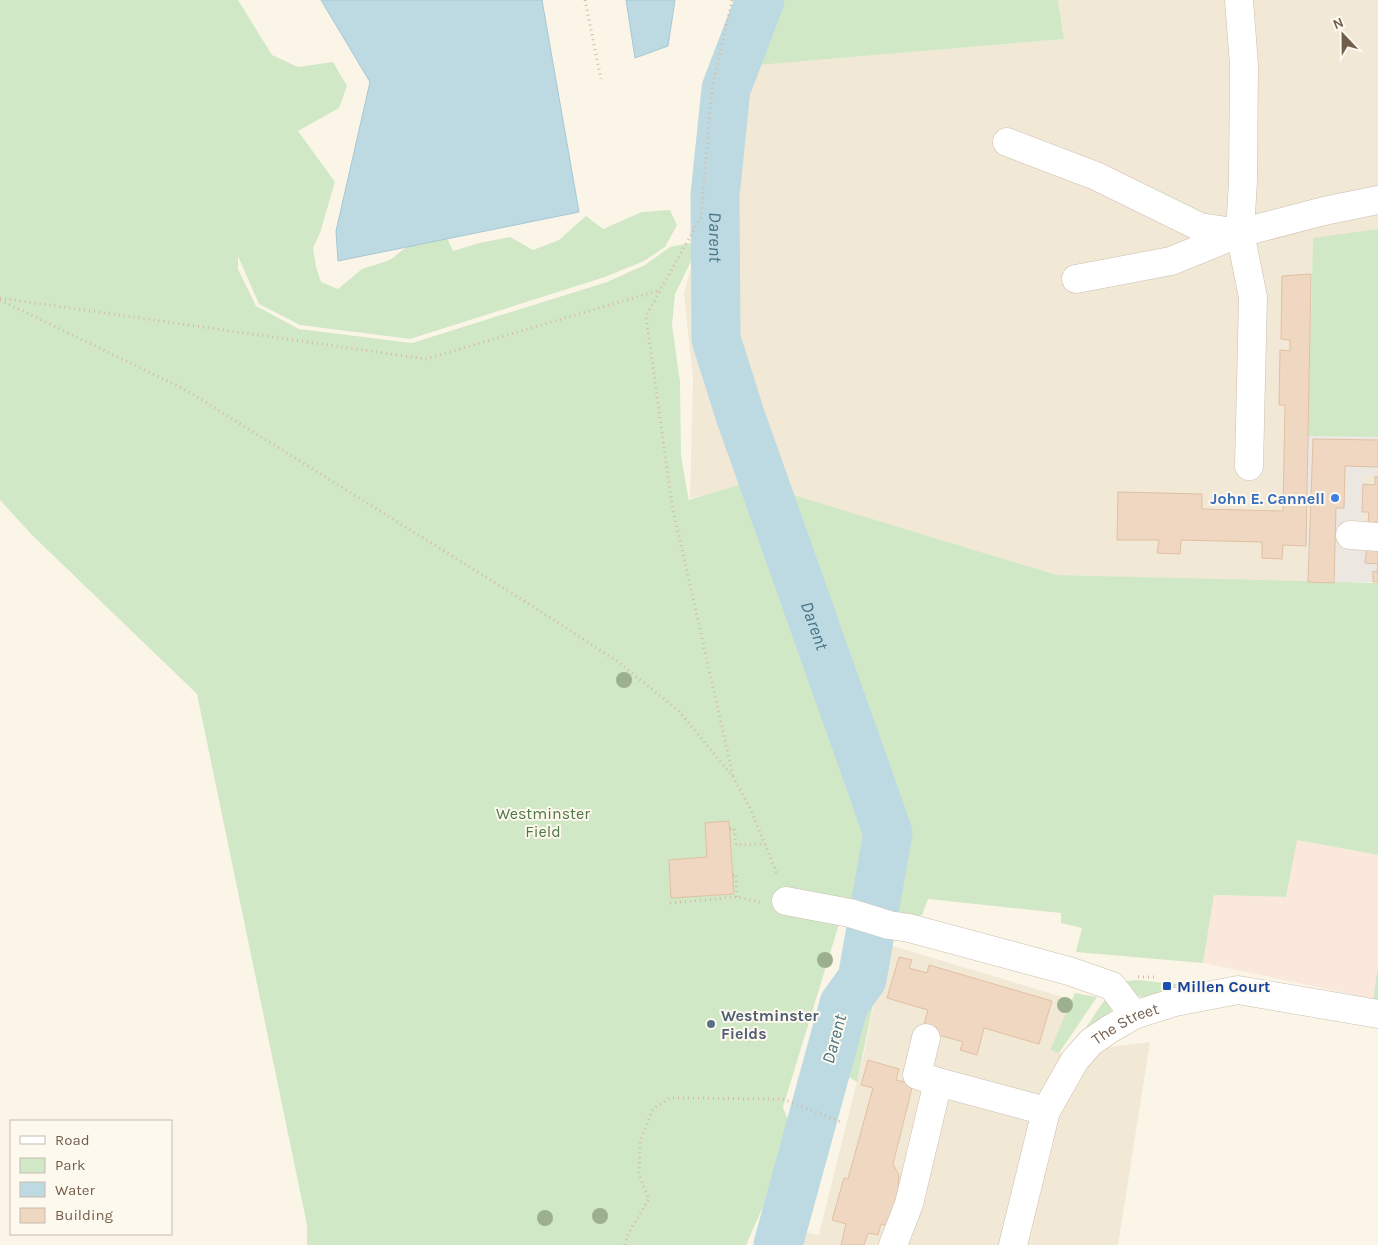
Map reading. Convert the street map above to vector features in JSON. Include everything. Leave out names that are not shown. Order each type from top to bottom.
[{"type":"street","points":[[1239,0],[1244,65],[1243,180],[1240,233],[1252,298],[1248,466]]},
{"type":"street","points":[[1007,142],[1096,176],[1200,227],[1240,233]]},
{"type":"street","points":[[1076,279],[1171,261],[1240,233],[1324,211],[1378,200]]},
{"type":"street","points":[[1350,535],[1378,537]]},
{"type":"street","points":[[776,903],[850,913],[889,925],[909,928],[1060,968],[1112,986],[1134,1015]]},
{"type":"street","name":"The Street","points":[[1013,1245],[1046,1110],[1076,1060],[1091,1042],[1110,1029],[1134,1015],[1174,1002],[1238,990],[1378,1014]]},
{"type":"street","points":[[926,1038],[917,1075],[1046,1110]]},
{"type":"street","points":[[893,1245],[909,1204],[938,1082]]},
{"type":"path","points":[[585,0],[601,79]]},
{"type":"path","points":[[732,0],[712,90],[701,218],[646,316],[672,505],[733,777]]},
{"type":"path","points":[[0,299],[426,358],[660,290]]},
{"type":"path","points":[[0,299],[186,390],[617,661],[679,711],[733,777],[750,808],[765,844],[776,903],[738,897],[670,903]]},
{"type":"path","points":[[730,828],[734,828],[736,845]]},
{"type":"path","points":[[731,846],[765,844]]},
{"type":"path","points":[[733,875],[736,874],[738,897]]},
{"type":"path","points":[[625,1245],[628,1234],[648,1199],[639,1175],[640,1141],[653,1109],[670,1098],[783,1100],[840,1122]]},
{"type":"shaded area","points":[[1058,0],[1378,0],[1378,229],[1313,239],[1306,582],[1057,575],[758,485],[690,498],[693,379],[684,293],[747,66],[1064,39]]},
{"type":"shaded area","name":"John E. Cannell","points":[[1308,436],[1378,437],[1378,475],[1364,475],[1362,520],[1378,524],[1378,582],[1306,582]]},
{"type":"shaded area","points":[[1364,474],[1378,475],[1378,524],[1362,521]]},
{"type":"shaded area","points":[[1296,840],[1378,855],[1378,965],[1373,999],[1203,963],[1214,895],[1286,897]]},
{"type":"shaded area","points":[[886,944],[1073,1000],[1050,1050],[1059,1053],[1150,1042],[1118,1245],[800,1245],[803,1232],[819,1235],[864,1053]]},
{"type":"green space","name":"Westminster Field","points":[[0,0],[238,0],[272,55],[298,67],[333,62],[347,86],[339,108],[298,131],[335,182],[320,233],[313,248],[321,282],[338,289],[362,269],[390,260],[414,241],[443,229],[453,251],[479,243],[510,237],[533,250],[559,240],[586,216],[603,229],[642,212],[670,210],[677,225],[665,247],[644,261],[605,277],[410,339],[300,325],[259,304],[238,256],[238,269],[256,306],[299,329],[412,343],[607,282],[645,265],[670,247],[701,241],[675,294],[672,325],[680,382],[681,456],[689,501],[743,484],[762,483],[876,833],[869,909],[839,924],[783,1107],[794,1137],[746,1245],[307,1245],[307,1225],[197,694],[33,536],[0,500]]},
{"type":"green space","points":[[765,0],[1058,0],[1064,39],[747,66]]},
{"type":"green space","points":[[1378,229],[1378,437],[1308,436],[1313,238]]},
{"type":"green space","points":[[783,492],[1057,575],[1378,583],[1378,855],[1297,840],[1286,897],[1214,895],[1203,963],[1076,952],[1082,928],[1061,923],[1061,913],[928,899],[922,915],[908,919],[890,916],[900,869],[853,686]]},
{"type":"green space","points":[[876,934],[887,937],[857,1082],[840,1072],[840,1061],[850,1044],[849,1025],[851,1008],[870,977],[871,953]]},
{"type":"green space","points":[[1378,965],[1378,1000],[1373,999]]},
{"type":"green space","points":[[1136,980],[1177,984],[1179,988],[1154,996],[1141,997],[1127,990],[1119,982]]},
{"type":"green space","points":[[1075,993],[1097,997],[1059,1053],[1050,1050]]},
{"type":"green space","points":[[1106,998],[1113,1005],[1110,1014],[1082,1033]]},
{"type":"water","points":[[321,0],[542,0],[579,212],[338,261],[336,231],[370,82]]},
{"type":"water","points":[[626,0],[675,0],[668,46],[635,58]]},
{"type":"building","points":[[1311,274],[1306,546],[1283,545],[1282,559],[1262,558],[1262,542],[1181,540],[1180,554],[1157,553],[1159,540],[1117,540],[1118,492],[1202,494],[1202,509],[1283,511],[1285,405],[1279,405],[1280,350],[1290,351],[1290,340],[1281,339],[1282,276]]},
{"type":"building","points":[[1313,439],[1378,440],[1378,467],[1345,466],[1344,508],[1336,508],[1334,583],[1308,582]]},
{"type":"building","points":[[1375,476],[1378,477],[1378,524],[1368,523],[1369,512],[1362,512],[1363,484],[1375,485]]},
{"type":"building","points":[[1367,544],[1378,545],[1378,564],[1365,563]]},
{"type":"building","points":[[1378,564],[1378,582],[1373,582],[1373,571],[1377,572]]},
{"type":"building","points":[[729,821],[734,894],[671,898],[669,860],[707,857],[705,823]]},
{"type":"building","points":[[899,957],[912,960],[909,968],[927,973],[929,965],[1052,1001],[1039,1044],[984,1028],[977,1055],[960,1050],[963,1042],[935,1034],[937,1028],[924,1024],[928,1010],[887,998]]},
{"type":"building","points":[[868,1060],[899,1069],[896,1080],[913,1084],[893,1164],[899,1175],[898,1187],[903,1187],[891,1227],[881,1224],[878,1235],[868,1233],[864,1245],[841,1245],[846,1224],[832,1220],[844,1178],[848,1179],[873,1088],[861,1085]]},
{"type":"waterway","name":"Darent","points":[[760,0],[726,89],[715,195],[716,339],[740,415],[888,833],[862,979],[844,1004],[778,1245]]},
{"type":"place","name":"John E. Cannell","points":[[1335,498]]},
{"type":"place","name":"Millen Court","points":[[1167,986]]},
{"type":"place","name":"Westminster Fields","points":[[711,1024]]}]
